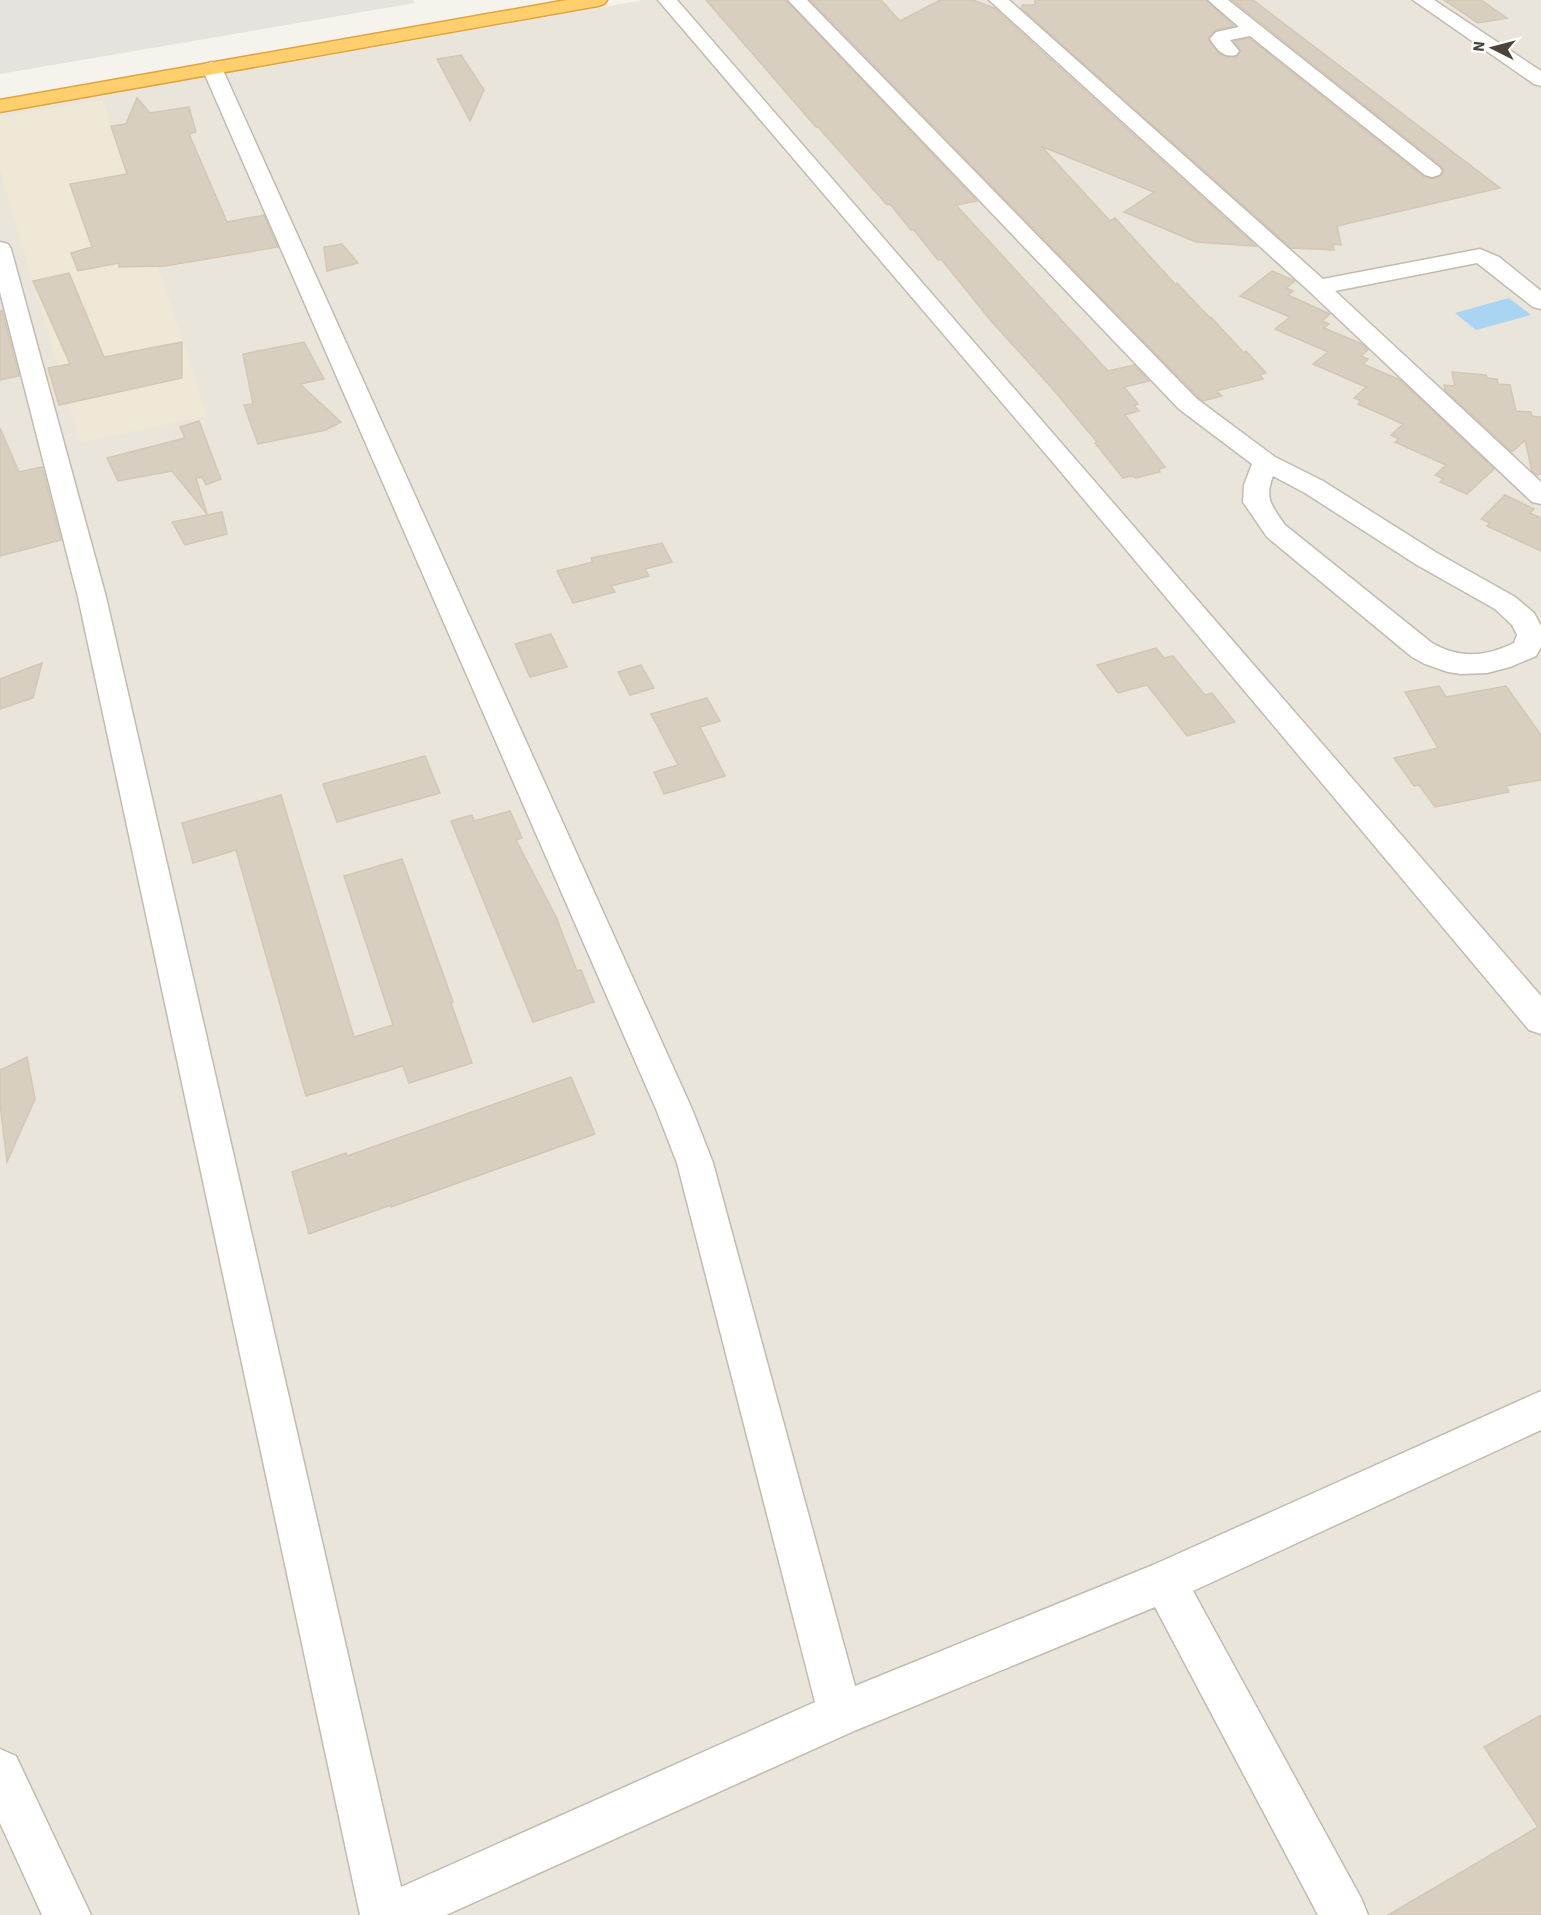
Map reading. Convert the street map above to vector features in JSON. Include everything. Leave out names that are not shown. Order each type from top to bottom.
[{"type":"highway","points":[[142,62],[496,0]]},
{"type":"highway","points":[[0,106],[588,1]]},
{"type":"street","points":[[668,0],[1541,1020]]},
{"type":"street","points":[[797,0],[1188,404],[1266,462],[1314,488],[1409,549],[1505,603],[1524,620],[1531,635],[1526,649],[1504,660],[1476,665],[1450,664],[1435,659],[1422,650],[1276,531],[1256,502],[1257,485],[1266,462]]},
{"type":"street","points":[[998,0],[1318,287],[1541,496]]},
{"type":"street","points":[[1217,0],[1432,171]]},
{"type":"street","points":[[1422,0],[1541,80]]},
{"type":"street","points":[[1229,51],[1219,39],[1254,29]]},
{"type":"street","points":[[212,68],[674,1109],[695,1163],[840,1714]]},
{"type":"street","points":[[0,249],[92,597],[384,1915]]},
{"type":"street","points":[[1318,287],[1480,256],[1541,302]]},
{"type":"street","points":[[392,1915],[840,1714],[1165,1582],[1541,1410]]},
{"type":"street","points":[[1165,1582],[1344,1915]]},
{"type":"street","points":[[0,1772],[66,1915]]},
{"type":"shaded area","points":[[0,0],[413,0],[415,3],[0,74]]},
{"type":"shaded area","points":[[643,0],[1541,0],[1541,1915],[0,1915],[0,114]]},
{"type":"shaded area","points":[[103,100],[207,416],[80,442],[0,169],[0,117]]},
{"type":"water","points":[[1509,298],[1531,315],[1476,330],[1455,313]]},
{"type":"building","points":[[706,0],[786,0],[977,201],[956,205],[1108,371],[1134,365],[1149,381],[1124,387],[1138,404],[1134,406],[1139,411],[1125,415],[1165,467],[1159,469],[1160,472],[1136,478],[1133,476],[1123,478],[1095,443],[1097,442],[992,322],[941,259],[938,260],[914,230],[911,230],[890,204],[887,205],[816,127]]},
{"type":"building","points":[[810,0],[881,0],[900,21],[940,0],[973,0],[994,8],[1256,246],[1196,242],[1124,212],[1154,192],[1041,146],[1110,221],[1115,218],[1176,285],[1177,283],[1244,353],[1246,351],[1266,373],[1260,375],[1263,379],[1216,391],[1222,396],[1203,401],[1198,397]]},
{"type":"building","points":[[1035,0],[1206,0],[1234,26],[1216,30],[1208,38],[1219,54],[1236,57],[1241,51],[1234,41],[1249,38],[1424,177],[1433,179],[1441,176],[1444,171],[1440,165],[1232,0],[1253,0],[1500,188],[1337,226],[1341,245],[1333,244],[1334,250],[1291,248],[1022,9],[1022,5],[1035,5]]},
{"type":"building","points":[[1444,0],[1481,0],[1507,18],[1478,23]]},
{"type":"building","points":[[461,55],[484,90],[470,121],[437,59]]},
{"type":"building","points":[[137,98],[150,113],[189,107],[196,132],[189,134],[227,222],[264,215],[278,247],[165,266],[119,267],[119,263],[78,271],[71,253],[92,247],[70,184],[127,174],[111,126],[126,124]]},
{"type":"building","points":[[342,244],[358,263],[327,271],[324,247]]},
{"type":"building","points":[[1272,271],[1295,281],[1286,288],[1293,291],[1288,295],[1330,314],[1322,321],[1329,324],[1324,328],[1362,344],[1368,350],[1361,356],[1368,359],[1363,364],[1400,380],[1494,469],[1467,494],[1440,482],[1443,479],[1435,475],[1446,465],[1395,442],[1399,439],[1391,435],[1403,424],[1358,404],[1361,401],[1354,398],[1366,387],[1313,364],[1328,352],[1275,329],[1290,317],[1240,296]]},
{"type":"building","points":[[69,273],[104,357],[182,342],[182,378],[59,405],[48,368],[70,364],[33,281]]},
{"type":"building","points":[[2,310],[19,376],[0,380],[0,311]]},
{"type":"building","points":[[304,342],[324,379],[300,384],[341,422],[326,430],[258,444],[244,405],[253,404],[243,354]]},
{"type":"building","points":[[1452,372],[1486,375],[1487,378],[1497,379],[1498,384],[1510,385],[1516,411],[1531,412],[1532,416],[1541,417],[1541,474],[1537,475],[1532,471],[1525,440],[1512,452],[1445,390],[1444,385],[1455,386]]},
{"type":"building","points":[[199,421],[221,479],[206,485],[202,477],[196,478],[207,514],[172,471],[118,481],[107,458],[185,438],[180,427]]},
{"type":"building","points":[[0,428],[19,472],[42,467],[61,540],[0,556]]},
{"type":"building","points":[[1505,495],[1534,509],[1530,513],[1541,518],[1541,551],[1487,526],[1490,523],[1481,519]]},
{"type":"building","points":[[222,512],[227,534],[185,545],[172,522]]},
{"type":"building","points":[[662,543],[672,562],[645,569],[649,576],[611,586],[615,592],[573,603],[557,571],[593,562],[591,558]]},
{"type":"building","points":[[551,634],[567,667],[530,677],[515,644]]},
{"type":"building","points":[[1156,648],[1164,658],[1173,656],[1205,695],[1212,693],[1235,722],[1187,736],[1147,685],[1118,693],[1097,665]]},
{"type":"building","points":[[42,663],[33,698],[0,709],[0,679]]},
{"type":"building","points":[[641,665],[654,688],[630,695],[618,672]]},
{"type":"building","points":[[1439,686],[1446,697],[1506,686],[1541,735],[1541,780],[1506,786],[1509,792],[1435,807],[1419,785],[1414,786],[1394,758],[1438,748],[1405,692]]},
{"type":"building","points":[[707,698],[720,721],[700,727],[725,776],[664,794],[654,772],[678,765],[651,714]]},
{"type":"building","points":[[425,756],[440,793],[337,822],[323,784]]},
{"type":"building","points":[[281,795],[354,1037],[393,1025],[344,876],[402,859],[453,1002],[451,1003],[472,1063],[409,1083],[403,1066],[306,1096],[236,850],[193,863],[182,823]]},
{"type":"building","points":[[510,811],[522,838],[516,840],[556,917],[577,971],[581,970],[594,1002],[533,1022],[451,821],[472,815],[474,821]]},
{"type":"building","points":[[27,1057],[35,1099],[7,1162],[0,1103],[0,1070]]},
{"type":"building","points":[[571,1077],[595,1134],[309,1234],[292,1172],[346,1153],[347,1156]]},
{"type":"building","points":[[1541,1715],[1541,1915],[1388,1915],[1538,1827],[1484,1747]]}]
